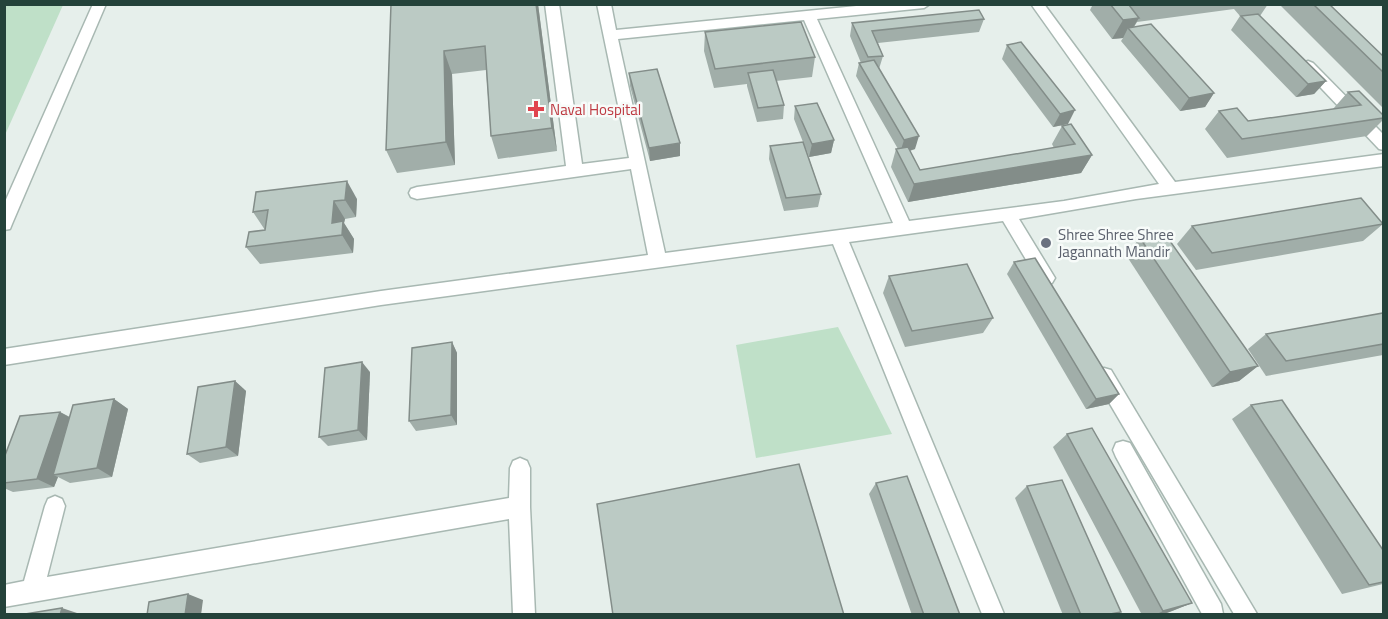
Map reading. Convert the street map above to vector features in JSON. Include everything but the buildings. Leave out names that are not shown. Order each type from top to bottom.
[{"type":"street","points":[[4,224],[100,4]]},
{"type":"street","points":[[552,4],[575,172]]},
{"type":"street","points":[[604,4],[658,260]]},
{"type":"street","points":[[610,35],[924,4]]},
{"type":"street","points":[[1037,4],[1171,189]]},
{"type":"street","points":[[809,16],[904,228]]},
{"type":"street","points":[[1296,54],[1383,145]]},
{"type":"street","points":[[4,357],[268,314],[1008,214],[1383,160]]},
{"type":"street","points":[[417,193],[638,162]]},
{"type":"street","points":[[1008,214],[1056,295]]},
{"type":"street","points":[[838,236],[993,615]]},
{"type":"street","points":[[1091,355],[1246,615]]},
{"type":"street","points":[[1124,450],[1213,612]]},
{"type":"street","points":[[520,468],[519,507],[524,615]]},
{"type":"street","points":[[1140,480],[1162,475]]},
{"type":"street","points":[[32,591],[56,506]]},
{"type":"street","points":[[4,596],[236,554],[519,507]]},
{"type":"street","points":[[1184,561],[1209,555]]},
{"type":"green space","points":[[4,5],[63,5],[5,135]]},
{"type":"green space","points":[[838,327],[892,434],[756,458],[736,345]]},
{"type":"place","name":"Naval Hospital","points":[[536,109]]},
{"type":"place","name":"Shree Shree Shree Jagannath Mandir","points":[[1046,243]]}]
